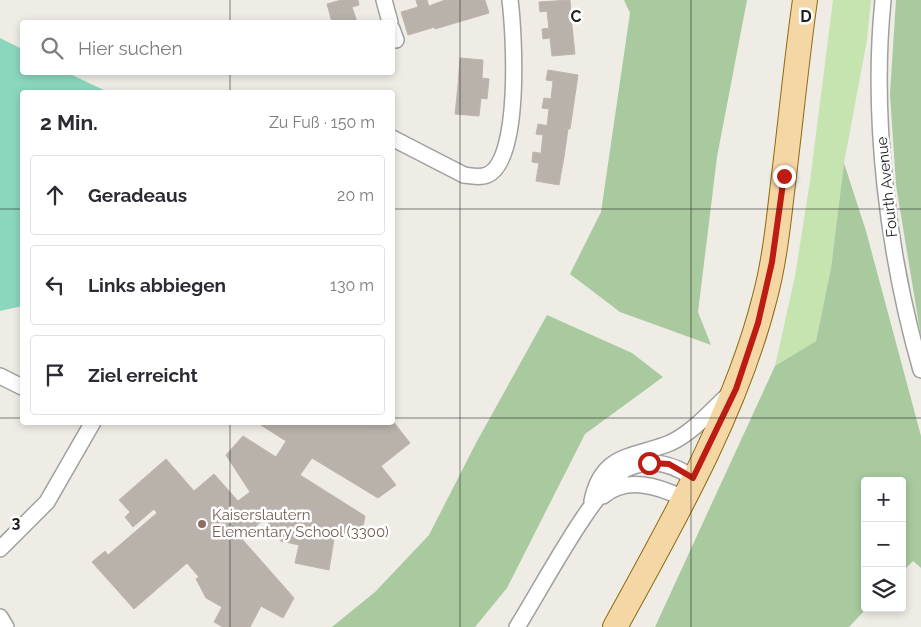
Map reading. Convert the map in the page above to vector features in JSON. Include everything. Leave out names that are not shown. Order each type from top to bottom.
[{"type":"main road","points":[[615,627],[688,488],[736,389],[758,323],[772,262],[805,0]]},
{"type":"street","points":[[384,0],[389,20]]},
{"type":"street","points":[[395,140],[464,175],[482,176],[494,170],[499,163],[505,146],[514,90],[516,62],[510,0]]},
{"type":"street","name":"Fourth Avenue","points":[[882,0],[878,101],[893,248],[910,331],[921,370]]},
{"type":"street","points":[[0,376],[20,386]]},
{"type":"street","points":[[591,508],[595,485],[606,468],[624,456],[671,442],[701,421],[736,389]]},
{"type":"street","points":[[0,549],[47,502],[91,425]]},
{"type":"street","points":[[516,627],[591,508],[614,478],[628,468],[649,463],[669,464],[688,488]]},
{"type":"street","points":[[591,508],[608,493],[627,485],[688,488]]},
{"type":"street","points":[[0,617],[6,627]]},
{"type":"green space","points":[[624,0],[747,0],[717,157],[698,312],[711,345],[620,312],[570,274],[601,212],[630,13]]},
{"type":"green space","points":[[833,0],[871,0],[867,40],[844,163],[831,268],[816,341],[775,366],[795,276],[810,181]]},
{"type":"green space","points":[[896,0],[921,0],[921,337],[896,185],[890,94]]},
{"type":"green space","points":[[0,38],[20,48],[20,75],[72,75],[104,90],[20,90],[20,306],[0,311]]},
{"type":"green space","points":[[844,163],[866,231],[921,436],[921,568],[913,561],[906,568],[906,477],[861,477],[861,612],[863,612],[849,627],[655,627],[775,366],[816,341],[831,268]]},
{"type":"green space","points":[[547,315],[632,353],[663,377],[585,434],[507,588],[475,627],[332,627],[375,592],[429,535],[476,443]]},
{"type":"building","points":[[341,0],[358,0],[359,5],[352,7],[356,20],[331,20],[327,4]]},
{"type":"building","points":[[416,0],[427,0],[435,27],[408,35],[401,12],[418,7]]},
{"type":"building","points":[[445,0],[456,0],[462,21],[435,29],[429,6]]},
{"type":"building","points":[[456,0],[485,0],[489,13],[462,21]]},
{"type":"building","points":[[570,0],[572,26],[549,29],[547,11],[540,12],[539,2]]},
{"type":"building","points":[[572,26],[575,54],[552,56],[550,38],[543,39],[542,29]]},
{"type":"building","points":[[460,58],[483,60],[482,78],[489,79],[488,89],[458,86]]},
{"type":"building","points":[[548,70],[578,75],[574,102],[551,99],[553,81],[546,80]]},
{"type":"building","points":[[458,86],[488,89],[487,99],[481,98],[479,116],[455,114]]},
{"type":"building","points":[[544,98],[574,102],[570,129],[547,126],[549,109],[542,108]]},
{"type":"building","points":[[538,124],[568,129],[564,157],[541,153],[543,135],[536,134]]},
{"type":"building","points":[[533,152],[564,157],[559,185],[536,181],[539,163],[532,162]]},
{"type":"building","name":"Kaiserslautern Elementary School (3300)","points":[[395,424],[410,443],[381,466],[396,485],[378,498],[312,458],[300,475],[365,516],[361,538],[335,533],[329,570],[295,563],[299,545],[281,541],[266,525],[269,522],[265,518],[242,539],[294,598],[283,618],[261,606],[250,627],[223,627],[214,622],[222,607],[206,598],[196,579],[199,577],[187,563],[134,609],[92,562],[105,551],[108,555],[157,513],[154,509],[133,527],[125,517],[130,512],[119,500],[166,459],[194,491],[214,474],[238,501],[250,492],[226,455],[243,436],[276,457],[286,441],[261,425],[376,426]]},
{"type":"place","name":"Kaiserslautern Elementary School (3300)","points":[[202,524]]},
{"type":"route","points":[[649,463],[669,464],[693,478],[736,389],[766,295],[778,226],[784,176]]}]
